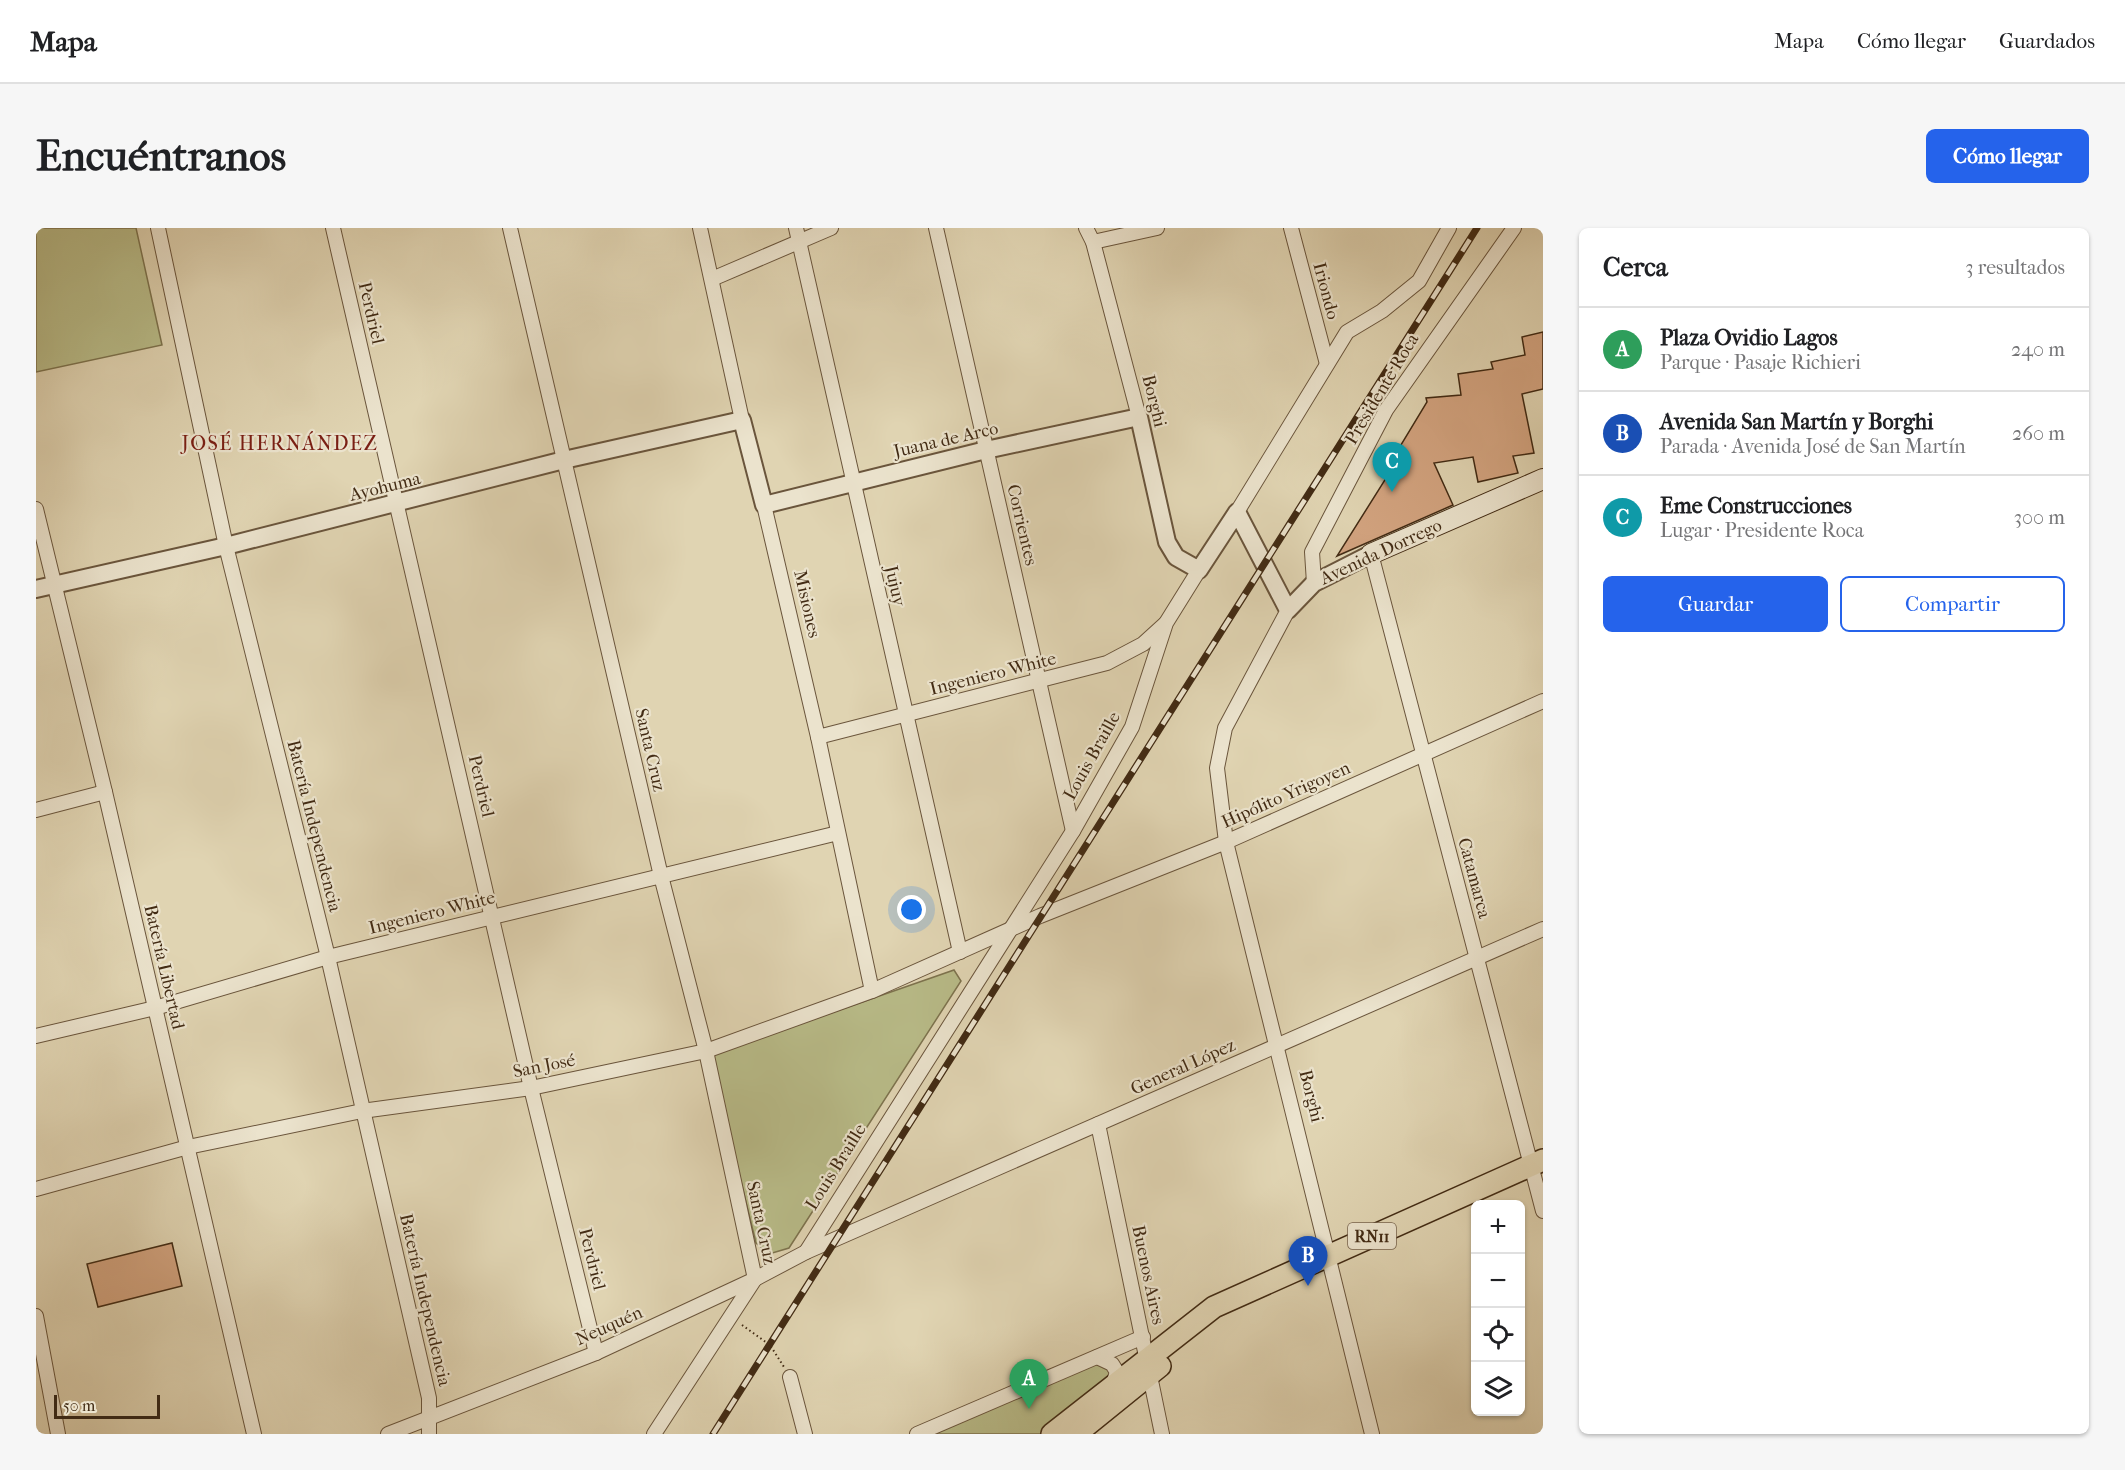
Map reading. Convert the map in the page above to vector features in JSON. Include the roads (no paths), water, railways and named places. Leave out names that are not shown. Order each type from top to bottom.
[{"type":"main road","name":"Avenida Dorrego","points":[[1371,554],[1543,479]]},
{"type":"main road","name":"RN11","points":[[1486,1200],[1538,1170]]},
{"type":"main road","name":"RN11","points":[[1052,1434],[1113,1384],[1148,1367],[1221,1319],[1331,1262],[1538,1170]]},
{"type":"main road","name":"RN11","points":[[1331,1262],[1471,1207]]},
{"type":"main road","name":"RN11","points":[[1076,1434],[1148,1367]]},
{"type":"street","name":"Batería Independencia","points":[[158,228],[226,546],[328,957],[429,1398],[429,1434]]},
{"type":"street","name":"Perdriel","points":[[333,228],[531,1088],[596,1353]]},
{"type":"street","name":"Santa Cruz","points":[[510,228],[661,876],[706,1051],[755,1279]]},
{"type":"street","name":"Misiones","points":[[700,228],[742,420],[818,737],[872,991]]},
{"type":"street","points":[[712,279],[797,235],[831,228]]},
{"type":"street","name":"Corrientes","points":[[936,228],[1072,831]]},
{"type":"street","name":"Borghi","points":[[1086,228],[1093,242],[1139,417],[1167,542],[1176,557],[1199,570]]},
{"type":"street","points":[[1093,242],[1157,228]]},
{"type":"street","name":"Iriondo","points":[[1290,228],[1327,364]]},
{"type":"street","name":"Louis Braille","points":[[806,1252],[1072,831],[1132,727],[1166,623],[1238,512],[1347,332],[1419,281],[1449,228]]},
{"type":"street","name":"Presidente Roca","points":[[1314,583],[1312,552],[1386,410],[1514,228]]},
{"type":"street","name":"Jujuy","points":[[797,235],[960,952]]},
{"type":"street","name":"Juana de Arco","points":[[764,505],[986,450],[1139,417]]},
{"type":"street","name":"Ayohuma","points":[[36,589],[396,505],[564,460],[742,420]]},
{"type":"street","name":"Batería Libertad","points":[[36,509],[105,792],[254,1434]]},
{"type":"street","points":[[1238,512],[1288,610]]},
{"type":"street","name":"Avenida Dorrego","points":[[1217,768],[1225,728],[1288,610],[1314,583],[1371,554]]},
{"type":"street","name":"Catamarca","points":[[1371,554],[1476,958],[1538,1170],[1543,1211]]},
{"type":"street","name":"Ingeniero White","points":[[818,737],[1107,663],[1143,644],[1166,623]]},
{"type":"street","name":"Hipólito Yrigoyen","points":[[1040,916],[1226,842],[1543,701]]},
{"type":"street","name":"Borghi","points":[[1217,768],[1226,842],[1278,1045],[1372,1434]]},
{"type":"street","points":[[36,810],[105,792]]},
{"type":"street","name":"Ingeniero White","points":[[36,1036],[155,1008],[328,957],[838,832]]},
{"type":"street","name":"San José","points":[[36,1189],[188,1147],[362,1111],[531,1088],[706,1051],[872,991],[1040,916]]},
{"type":"street","name":"General López","points":[[838,1239],[1543,929]]},
{"type":"street","name":"Buenos Aires","points":[[1098,1124],[1162,1434]]},
{"type":"street","name":"Neuquén","points":[[388,1434],[596,1353],[755,1279],[806,1252],[838,1239]]},
{"type":"street","points":[[654,1434],[755,1279]]},
{"type":"street","points":[[36,1316],[58,1434]]},
{"type":"street","points":[[917,1434],[1143,1337]]},
{"type":"street","points":[[1097,1357],[1112,1364],[1117,1372],[1113,1384]]},
{"type":"street","points":[[790,1377],[805,1434]]},
{"type":"railway","points":[[713,1434],[1477,228]]},
{"type":"place","name":"Eme Construcciones","points":[[1392,492]]},
{"type":"place","name":"Avenida San Martín y Borghi","points":[[1308,1286]]},
{"type":"place","name":"Plaza Ovidio Lagos","points":[[1029,1409]]},
{"type":"district","name":"JOSÉ HERNÁNDEZ","points":[[280,443]]}]
